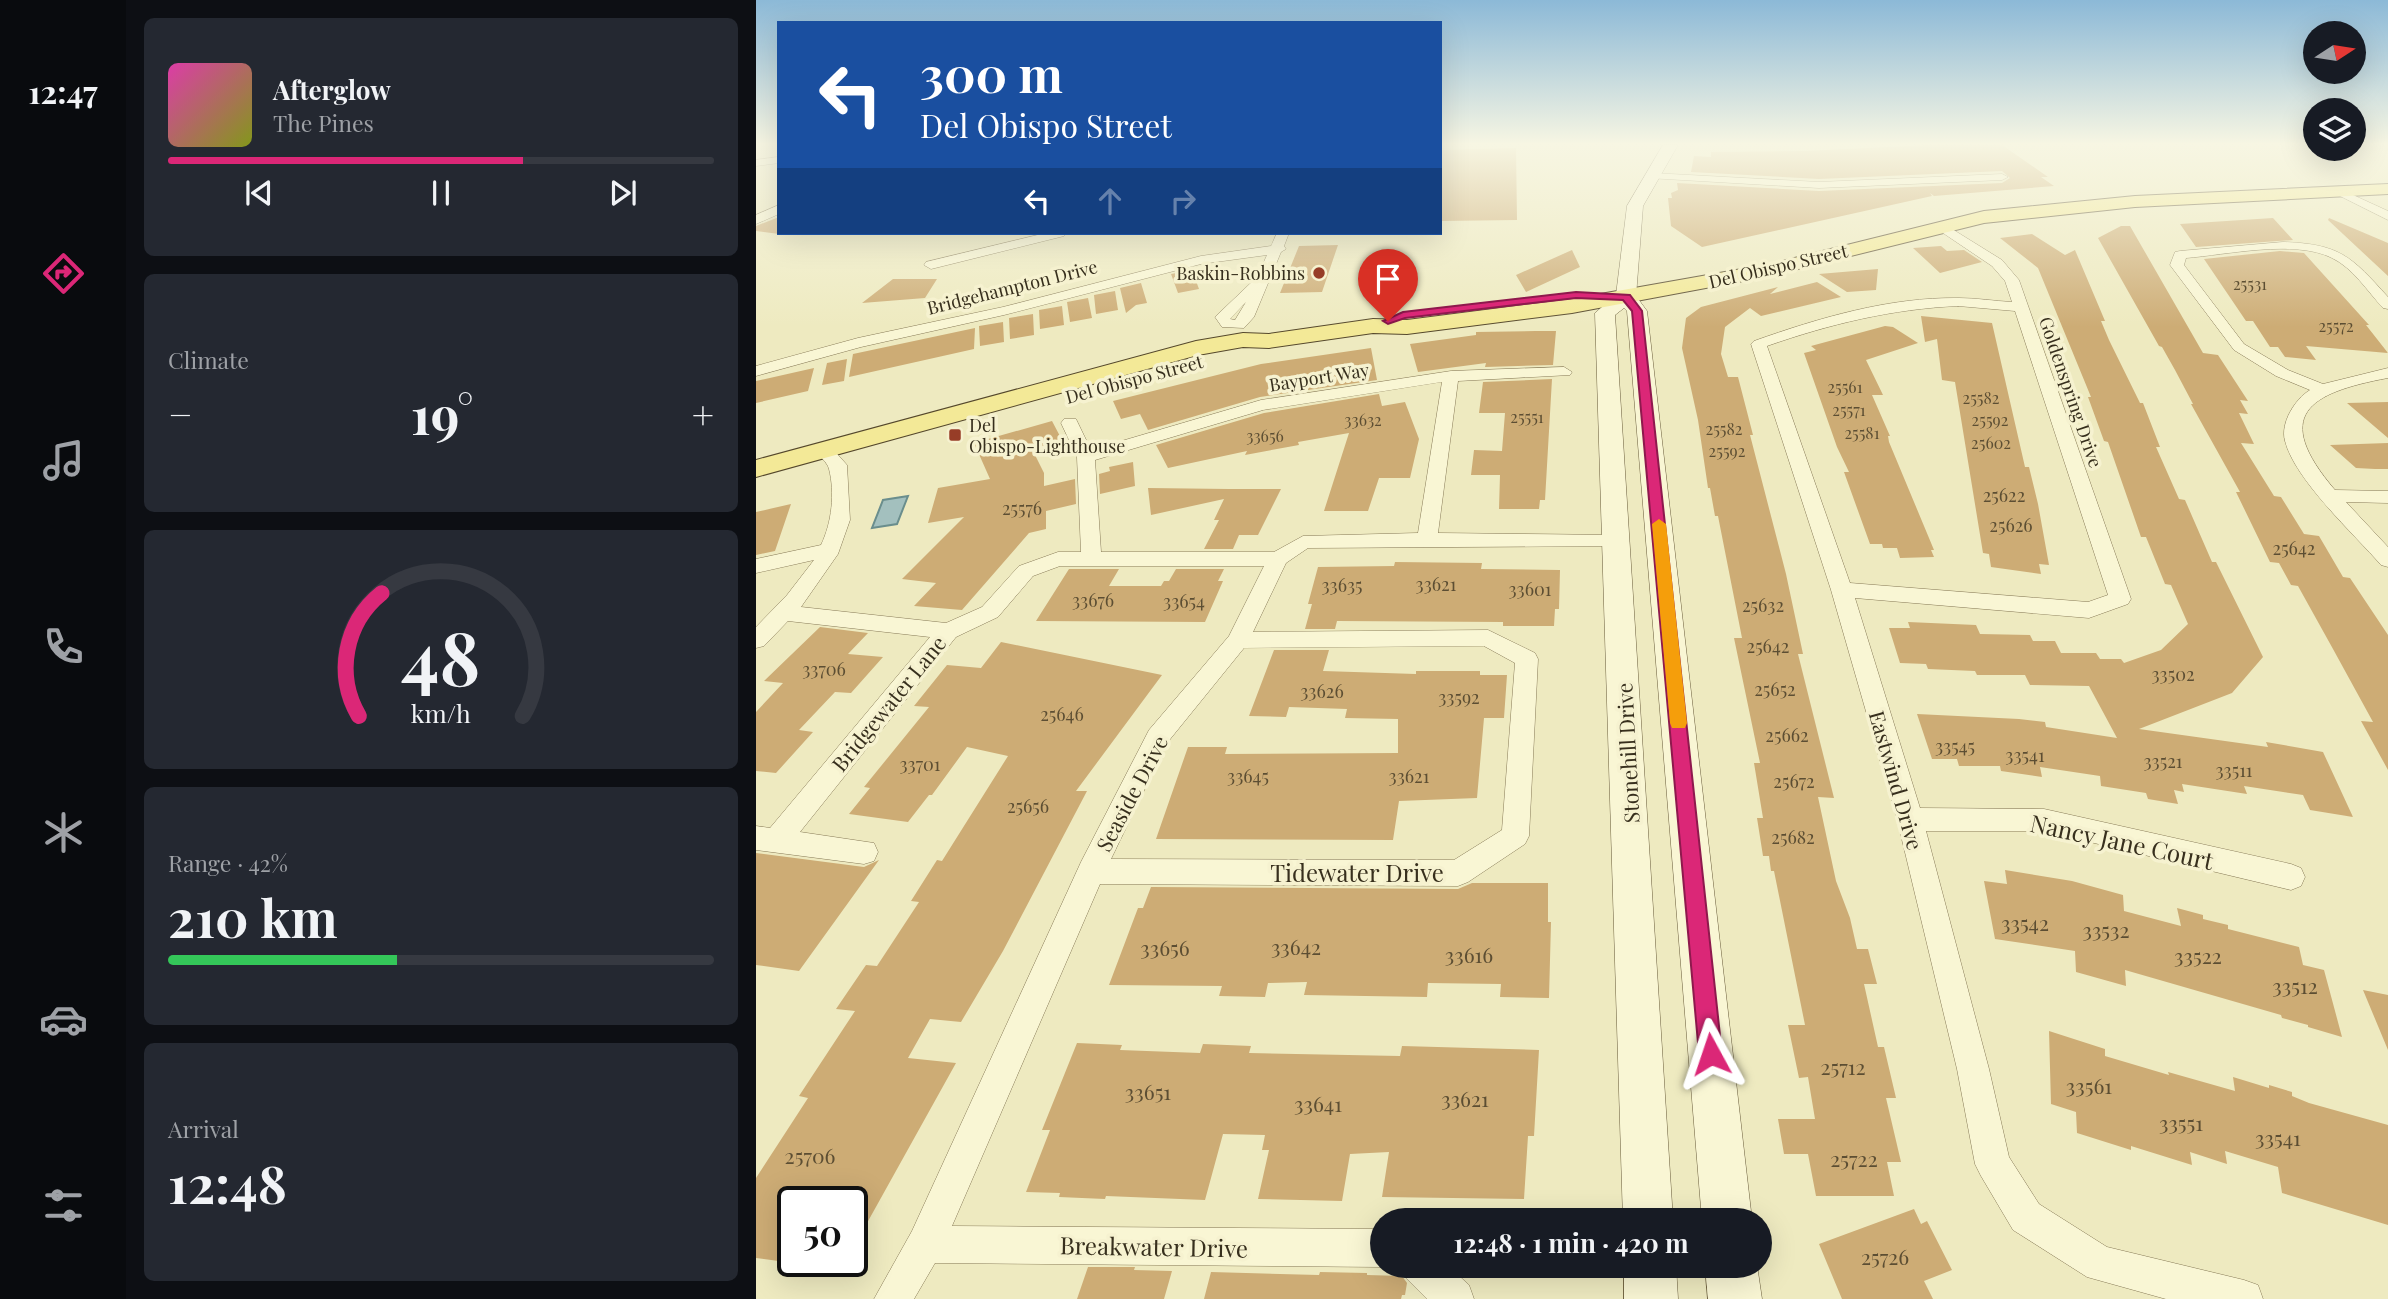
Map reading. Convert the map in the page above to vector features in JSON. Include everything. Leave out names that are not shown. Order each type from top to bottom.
[{"type":"main road","points":[[1635,206],[1626,297],[1637,311],[1726,1208]]},
{"type":"main road","name":"Del Obispo Street","points":[[756,485],[832,458],[1152,358],[1242,338],[1269,341],[1373,326],[1407,327],[1626,297],[1770,270],[1984,217],[2101,206]]},
{"type":"main road","name":"Stonehill Drive","points":[[1626,297],[1605,313],[1647,1208]]},
{"type":"main road","name":"Del Obispo Street","points":[[756,469],[832,458]]},
{"type":"main road","points":[[1617,541],[1664,575]]},
{"type":"main road","points":[[1650,1278],[1651,1299]]},
{"type":"main road","points":[[1733,1278],[1735,1299]]},
{"type":"street","points":[[2367,206],[2388,216]]},
{"type":"street","points":[[756,220],[777,210]]},
{"type":"street","name":"Goldenspring Drive","points":[[1842,590],[2089,610],[2120,599],[2012,279],[1997,262],[1944,228]]},
{"type":"street","points":[[931,265],[1052,235]]},
{"type":"street","points":[[1242,338],[1222,317],[1262,280],[1279,249],[1282,235]]},
{"type":"street","points":[[2316,394],[2239,347],[2177,265],[2180,255],[2290,246],[2320,247],[2340,256],[2388,305]]},
{"type":"street","name":"Bridgehampton Drive","points":[[756,371],[858,343],[1004,311],[1201,260],[1279,249]]},
{"type":"street","name":"Eastwind Drive","points":[[2022,307],[1958,302],[1912,305],[1804,327],[1759,344],[1842,590],[1910,819],[1973,1069],[1993,1164],[2026,1217],[2100,1264],[2244,1299]]},
{"type":"street","name":"Bayport Way","points":[[1086,457],[1261,405],[1451,376],[1564,372]]},
{"type":"street","points":[[2388,373],[2316,394],[2298,414],[2293,438],[2311,471],[2388,560]]},
{"type":"street","points":[[1427,539],[1451,376]]},
{"type":"street","points":[[1070,423],[1086,457],[1091,558]]},
{"type":"street","points":[[756,640],[784,613],[810,580],[828,550],[839,520],[832,458]]},
{"type":"street","points":[[2333,496],[2388,497]]},
{"type":"street","points":[[1279,559],[1303,542],[1427,539],[1617,541]]},
{"type":"street","points":[[756,566],[828,550]]},
{"type":"street","name":"Bridgewater Lane","points":[[766,839],[948,631],[990,612],[1026,571],[1058,559],[1279,559]]},
{"type":"street","name":"Seaside Drive","points":[[893,1299],[925,1244],[1091,871],[1158,737],[1238,640],[1279,559]]},
{"type":"street","points":[[784,613],[948,631]]},
{"type":"street","name":"Tidewater Drive","points":[[1091,871],[1458,873],[1515,836],[1527,659],[1488,638],[1238,640]]},
{"type":"street","name":"Nancy Jane Court","points":[[1910,819],[2044,820],[2291,877]]},
{"type":"street","points":[[766,839],[864,852]]},
{"type":"street","name":"Breakwater Drive","points":[[925,1244],[1370,1248]]},
{"type":"street","points":[[1433,1278],[1455,1299]]},
{"type":"water","points":[[908,496],[897,524],[872,528],[883,500]]},
{"type":"building","points":[[1442,206],[1517,206],[1517,220],[1442,221]]},
{"type":"building","points":[[1669,206],[1889,206],[1702,247],[1671,226]]},
{"type":"building","points":[[777,218],[777,234],[756,231],[756,226]]},
{"type":"building","points":[[2273,218],[2293,240],[2196,247],[2180,224]]},
{"type":"building","points":[[2329,218],[2388,243],[2388,276],[2328,220]]},
{"type":"building","points":[[2121,226],[2130,226],[2203,353],[2218,355],[2248,401],[2240,400],[2248,414],[2239,413],[2254,444],[2241,443],[2274,496],[2281,497],[2304,534],[2319,536],[2343,577],[2350,578],[2388,635],[2388,770],[2361,721],[2373,722],[2298,586],[2291,585],[2279,563],[2270,562],[2236,492],[2240,492],[2175,370],[2098,238]]},
{"type":"building","points":[[2032,234],[2065,255],[2075,250],[2105,321],[2101,321],[2109,340],[2140,403],[2143,403],[2160,447],[2156,447],[2179,499],[2185,500],[2212,562],[2216,562],[2263,657],[2232,693],[2139,729],[2268,747],[2266,742],[2323,752],[2353,817],[2310,810],[2303,795],[2244,786],[2247,794],[2182,784],[2184,792],[2174,790],[2178,804],[2148,799],[2146,793],[2101,786],[2100,776],[2040,767],[2042,777],[2001,771],[2000,766],[1959,766],[1957,759],[1932,759],[1917,714],[2045,722],[2046,727],[2117,738],[2089,686],[2030,685],[2025,675],[1977,675],[1975,671],[1928,669],[1926,664],[1900,663],[1889,628],[1910,628],[1908,622],[1976,625],[1980,634],[2030,635],[2033,641],[2055,641],[2061,653],[2096,653],[2100,659],[2121,659],[2124,663],[2161,650],[2188,624],[2171,585],[2165,584],[2146,537],[2141,537],[2108,442],[2104,441],[2088,397],[2091,397],[2038,268],[2000,238]]},
{"type":"building","points":[[1338,245],[1322,292],[1280,293],[1299,246]]},
{"type":"building","points":[[1941,246],[1947,251],[1964,250],[1982,262],[1940,273],[1913,248]]},
{"type":"building","points":[[1572,250],[1580,267],[1526,292],[1516,275]]},
{"type":"building","points":[[2280,251],[2304,253],[2369,325],[2366,325],[2388,353],[2306,346],[2316,360],[2285,357],[2278,347],[2270,347],[2253,321],[2246,321],[2204,259]]},
{"type":"building","points":[[1878,269],[1876,290],[1847,292],[1819,274]]},
{"type":"building","points":[[1192,270],[1199,289],[1178,293],[1171,274]]},
{"type":"building","points":[[893,279],[937,279],[925,298],[862,303]]},
{"type":"building","points":[[1817,282],[1841,297],[1761,316],[1750,308],[1725,327],[1721,354],[1728,377],[1738,377],[1786,574],[1803,654],[1798,654],[1834,798],[1818,797],[1836,881],[1850,918],[1857,949],[1868,949],[1877,984],[1864,984],[1878,1047],[1884,1047],[1896,1098],[1886,1098],[1901,1162],[1887,1162],[1894,1196],[1816,1196],[1808,1154],[1784,1154],[1778,1119],[1815,1119],[1808,1077],[1799,1078],[1788,1025],[1805,1025],[1774,871],[1771,871],[1769,856],[1763,856],[1757,818],[1763,818],[1754,763],[1760,763],[1734,638],[1742,638],[1718,516],[1715,516],[1708,488],[1698,420],[1682,348],[1686,318],[1701,307],[1778,287],[1770,294]]},
{"type":"building","points":[[1141,283],[1147,303],[1136,305],[1126,313],[1120,288]]},
{"type":"building","points":[[1115,291],[1118,310],[1096,314],[1094,295]]},
{"type":"building","points":[[1088,298],[1092,318],[1070,322],[1067,302]]},
{"type":"building","points":[[1062,306],[1064,325],[1040,329],[1039,310]]},
{"type":"building","points":[[1033,314],[1034,335],[1010,339],[1009,318]]},
{"type":"building","points":[[1921,316],[1992,323],[2025,467],[2029,467],[2038,504],[2049,565],[2039,564],[2041,574],[1991,567],[1989,554],[1983,553],[1955,382],[1942,380],[1937,339],[1925,342]]},
{"type":"building","points":[[1003,322],[1004,342],[980,346],[979,326]]},
{"type":"building","points":[[1885,326],[1893,327],[1918,343],[1866,360],[1883,395],[1872,395],[1934,550],[1931,550],[1934,557],[1900,558],[1897,548],[1870,544],[1844,472],[1849,472],[1837,447],[1804,353],[1816,350],[1811,346]]},
{"type":"building","points":[[975,328],[974,349],[849,377],[853,354]]},
{"type":"building","points":[[1556,331],[1553,365],[1485,367],[1486,363],[1418,372],[1410,344],[1476,335],[1476,332]]},
{"type":"building","points":[[1371,348],[1377,380],[1260,397],[1148,430],[1140,414],[1121,419],[1113,401],[1261,364]]},
{"type":"building","points":[[847,359],[844,381],[822,385],[827,363]]},
{"type":"building","points":[[814,368],[808,391],[756,403],[756,381]]},
{"type":"building","points":[[1552,379],[1545,500],[1540,500],[1539,509],[1499,509],[1500,475],[1471,475],[1474,450],[1502,451],[1505,413],[1479,413],[1483,382]]},
{"type":"building","points":[[1379,394],[1382,406],[1405,402],[1419,439],[1410,478],[1379,478],[1368,511],[1324,511],[1349,433],[1298,442],[1299,445],[1245,455],[1247,451],[1168,468],[1156,445],[1264,413]]},
{"type":"building","points":[[2388,402],[2388,438],[2347,403]]},
{"type":"building","points":[[1052,421],[1062,440],[1032,449],[1044,473],[1044,486],[1075,479],[1076,504],[1046,511],[1046,529],[1029,533],[962,610],[914,606],[936,583],[902,579],[964,517],[928,523],[938,488],[990,479],[974,443]]},
{"type":"building","points":[[2388,443],[2388,469],[2356,468],[2330,445]]},
{"type":"building","points":[[1133,462],[1135,486],[1100,494],[1099,474],[1110,471],[1109,467]]},
{"type":"building","points":[[1148,488],[1281,489],[1258,535],[1239,535],[1233,549],[1204,549],[1219,520],[1214,520],[1224,499],[1151,515]]},
{"type":"building","points":[[791,504],[775,551],[756,555],[756,512]]},
{"type":"building","points":[[1395,562],[1482,563],[1481,569],[1560,570],[1559,609],[1555,609],[1554,626],[1503,626],[1503,622],[1337,621],[1335,629],[1305,629],[1312,604],[1308,604],[1318,567],[1394,566]]},
{"type":"building","points":[[1069,569],[1119,569],[1109,586],[1161,586],[1164,581],[1169,581],[1176,569],[1224,569],[1218,581],[1223,581],[1205,622],[1036,621]]},
{"type":"building","points":[[820,627],[868,633],[848,654],[883,657],[851,693],[835,692],[799,730],[813,732],[776,773],[756,771],[756,712],[783,683],[764,681]]},
{"type":"building","points":[[1001,642],[1162,675],[1076,791],[1087,791],[1003,951],[961,1022],[930,1019],[908,1058],[956,1063],[868,1221],[868,1186],[777,1186],[777,1261],[756,1258],[756,1178],[808,1098],[799,1096],[855,1011],[836,1009],[866,965],[877,966],[919,902],[911,901],[937,860],[942,861],[1008,756],[967,747],[932,795],[929,795],[908,822],[849,814],[870,788],[864,787],[929,707],[914,706],[947,665],[981,668]]},
{"type":"building","points":[[1274,650],[1329,650],[1323,671],[1416,674],[1416,671],[1480,671],[1480,675],[1507,675],[1504,718],[1484,718],[1477,798],[1399,801],[1393,840],[1156,839],[1188,747],[1227,747],[1225,754],[1398,753],[1398,719],[1345,718],[1347,709],[1289,707],[1286,717],[1249,716]]},
{"type":"building","points":[[756,853],[864,867],[879,860],[799,971],[756,965]]},
{"type":"building","points":[[2005,870],[2072,881],[2123,895],[2124,911],[2181,926],[2177,908],[2203,915],[2203,919],[2228,925],[2228,929],[2299,947],[2303,965],[2324,970],[2342,1037],[2282,1018],[2281,1015],[2125,970],[2126,986],[2076,972],[2075,951],[1995,939],[1984,881],[2007,884]]},
{"type":"building","points":[[1472,883],[1548,883],[1548,922],[1551,922],[1549,998],[1500,997],[1501,984],[1428,983],[1427,997],[1304,995],[1307,982],[1268,983],[1265,997],[1219,996],[1222,986],[1109,985],[1138,908],[1143,908],[1151,887],[1458,889]]},
{"type":"building","points":[[2363,990],[2388,995],[2388,1050]]},
{"type":"building","points":[[2049,1031],[2105,1049],[2105,1056],[2169,1075],[2168,1072],[2235,1091],[2233,1077],[2269,1088],[2269,1085],[2292,1092],[2292,1096],[2309,1103],[2388,1125],[2388,1225],[2282,1193],[2278,1167],[2225,1151],[2227,1164],[2190,1152],[2192,1165],[2077,1133],[2076,1112],[2051,1104]]},
{"type":"building","points":[[1077,1043],[1122,1045],[1120,1050],[1200,1053],[1203,1044],[1251,1046],[1249,1053],[1400,1056],[1402,1046],[1539,1050],[1534,1136],[1528,1136],[1524,1199],[1382,1197],[1389,1152],[1350,1154],[1342,1201],[1258,1199],[1269,1150],[1262,1150],[1265,1135],[1223,1134],[1205,1200],[1059,1197],[1060,1193],[1026,1192],[1050,1130],[1042,1130]]},
{"type":"building","points":[[1914,1209],[1921,1224],[1927,1221],[1952,1270],[1924,1281],[1933,1299],[1842,1299],[1819,1244]]},
{"type":"building","points":[[1088,1267],[1135,1267],[1134,1270],[1172,1271],[1164,1299],[1077,1299]]},
{"type":"building","points":[[1211,1272],[1319,1275],[1320,1272],[1367,1273],[1370,1278],[1403,1278],[1407,1283],[1405,1295],[1402,1295],[1401,1299],[1204,1299]]},
{"type":"slow traffic","points":[[1659,524],[1678,723]]},
{"type":"place","name":"Baskin-Robbins","points":[[1319,273]]},
{"type":"place","name":"Del Obispo-Lighthouse","points":[[955,435]]},
{"type":"route","points":[[1388,321],[1403,315],[1576,295],[1626,297],[1637,311],[1711,1054]]}]
